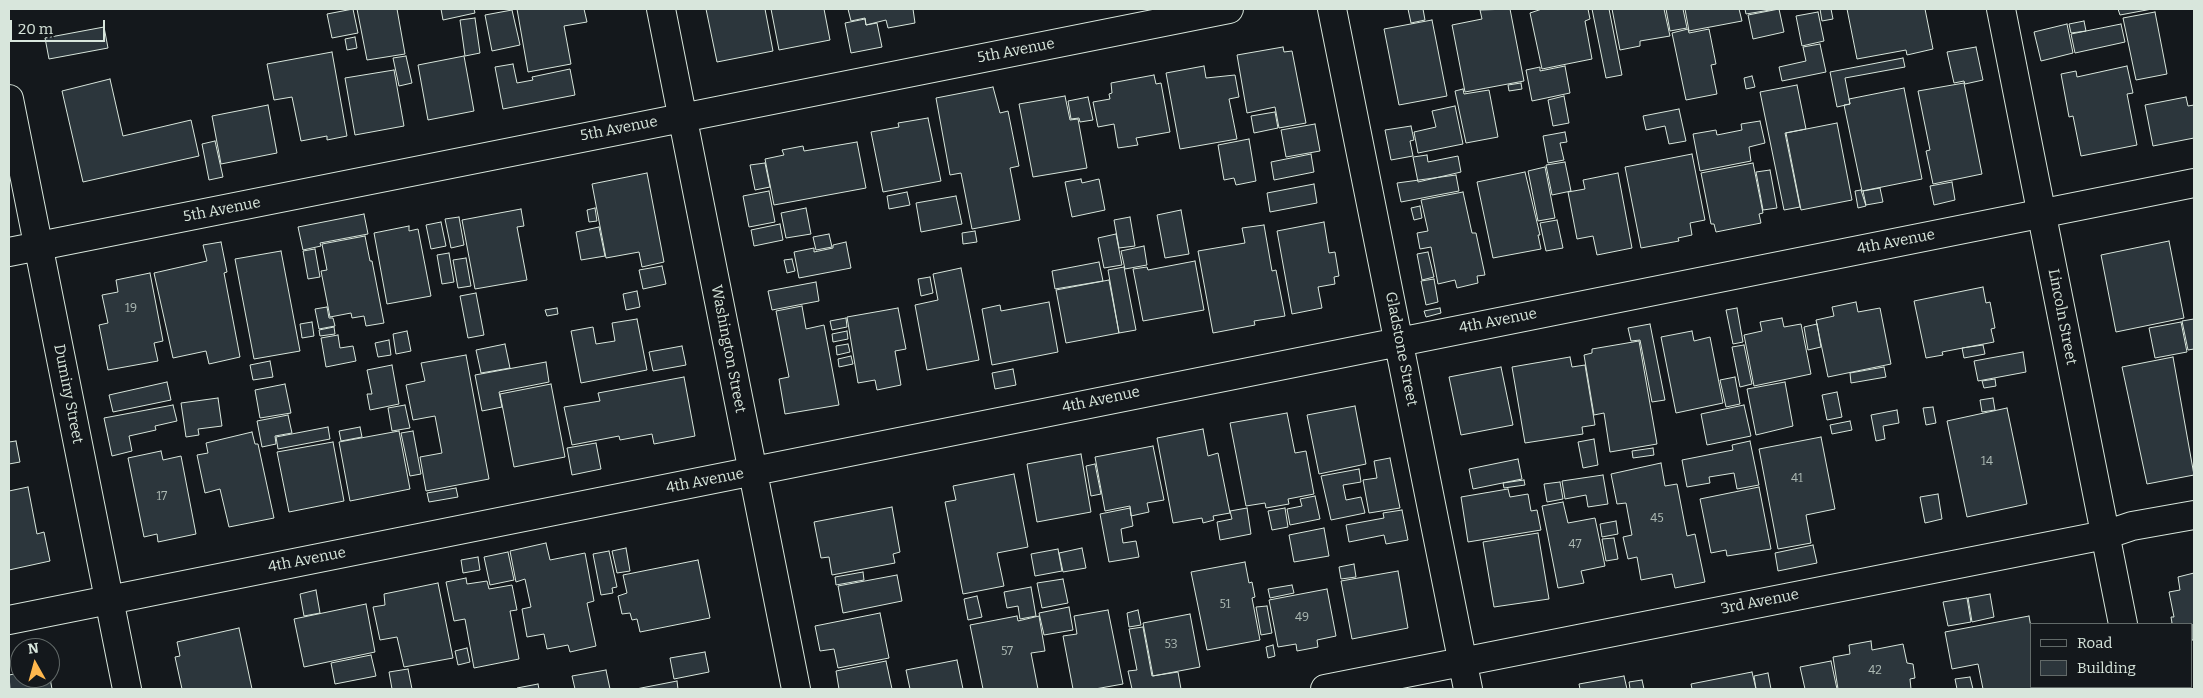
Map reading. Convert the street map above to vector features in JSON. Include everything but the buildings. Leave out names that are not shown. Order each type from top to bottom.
[{"type":"street","name":"Washington Street","points":[[661,9],[796,689]]},
{"type":"street","name":"5th Avenue","points":[[9,252],[1229,9]]},
{"type":"street","name":"Gladstone Street","points":[[1332,9],[1468,689]]},
{"type":"street","name":"Lincoln Street","points":[[2001,9],[2123,623]]},
{"type":"street","name":"Duminy Street","points":[[9,100],[127,689]]},
{"type":"street","name":"4th Avenue","points":[[9,620],[2194,183]]},
{"type":"street","name":"3rd Avenue","points":[[1324,689],[2105,535],[2132,526],[2194,515]]}]
